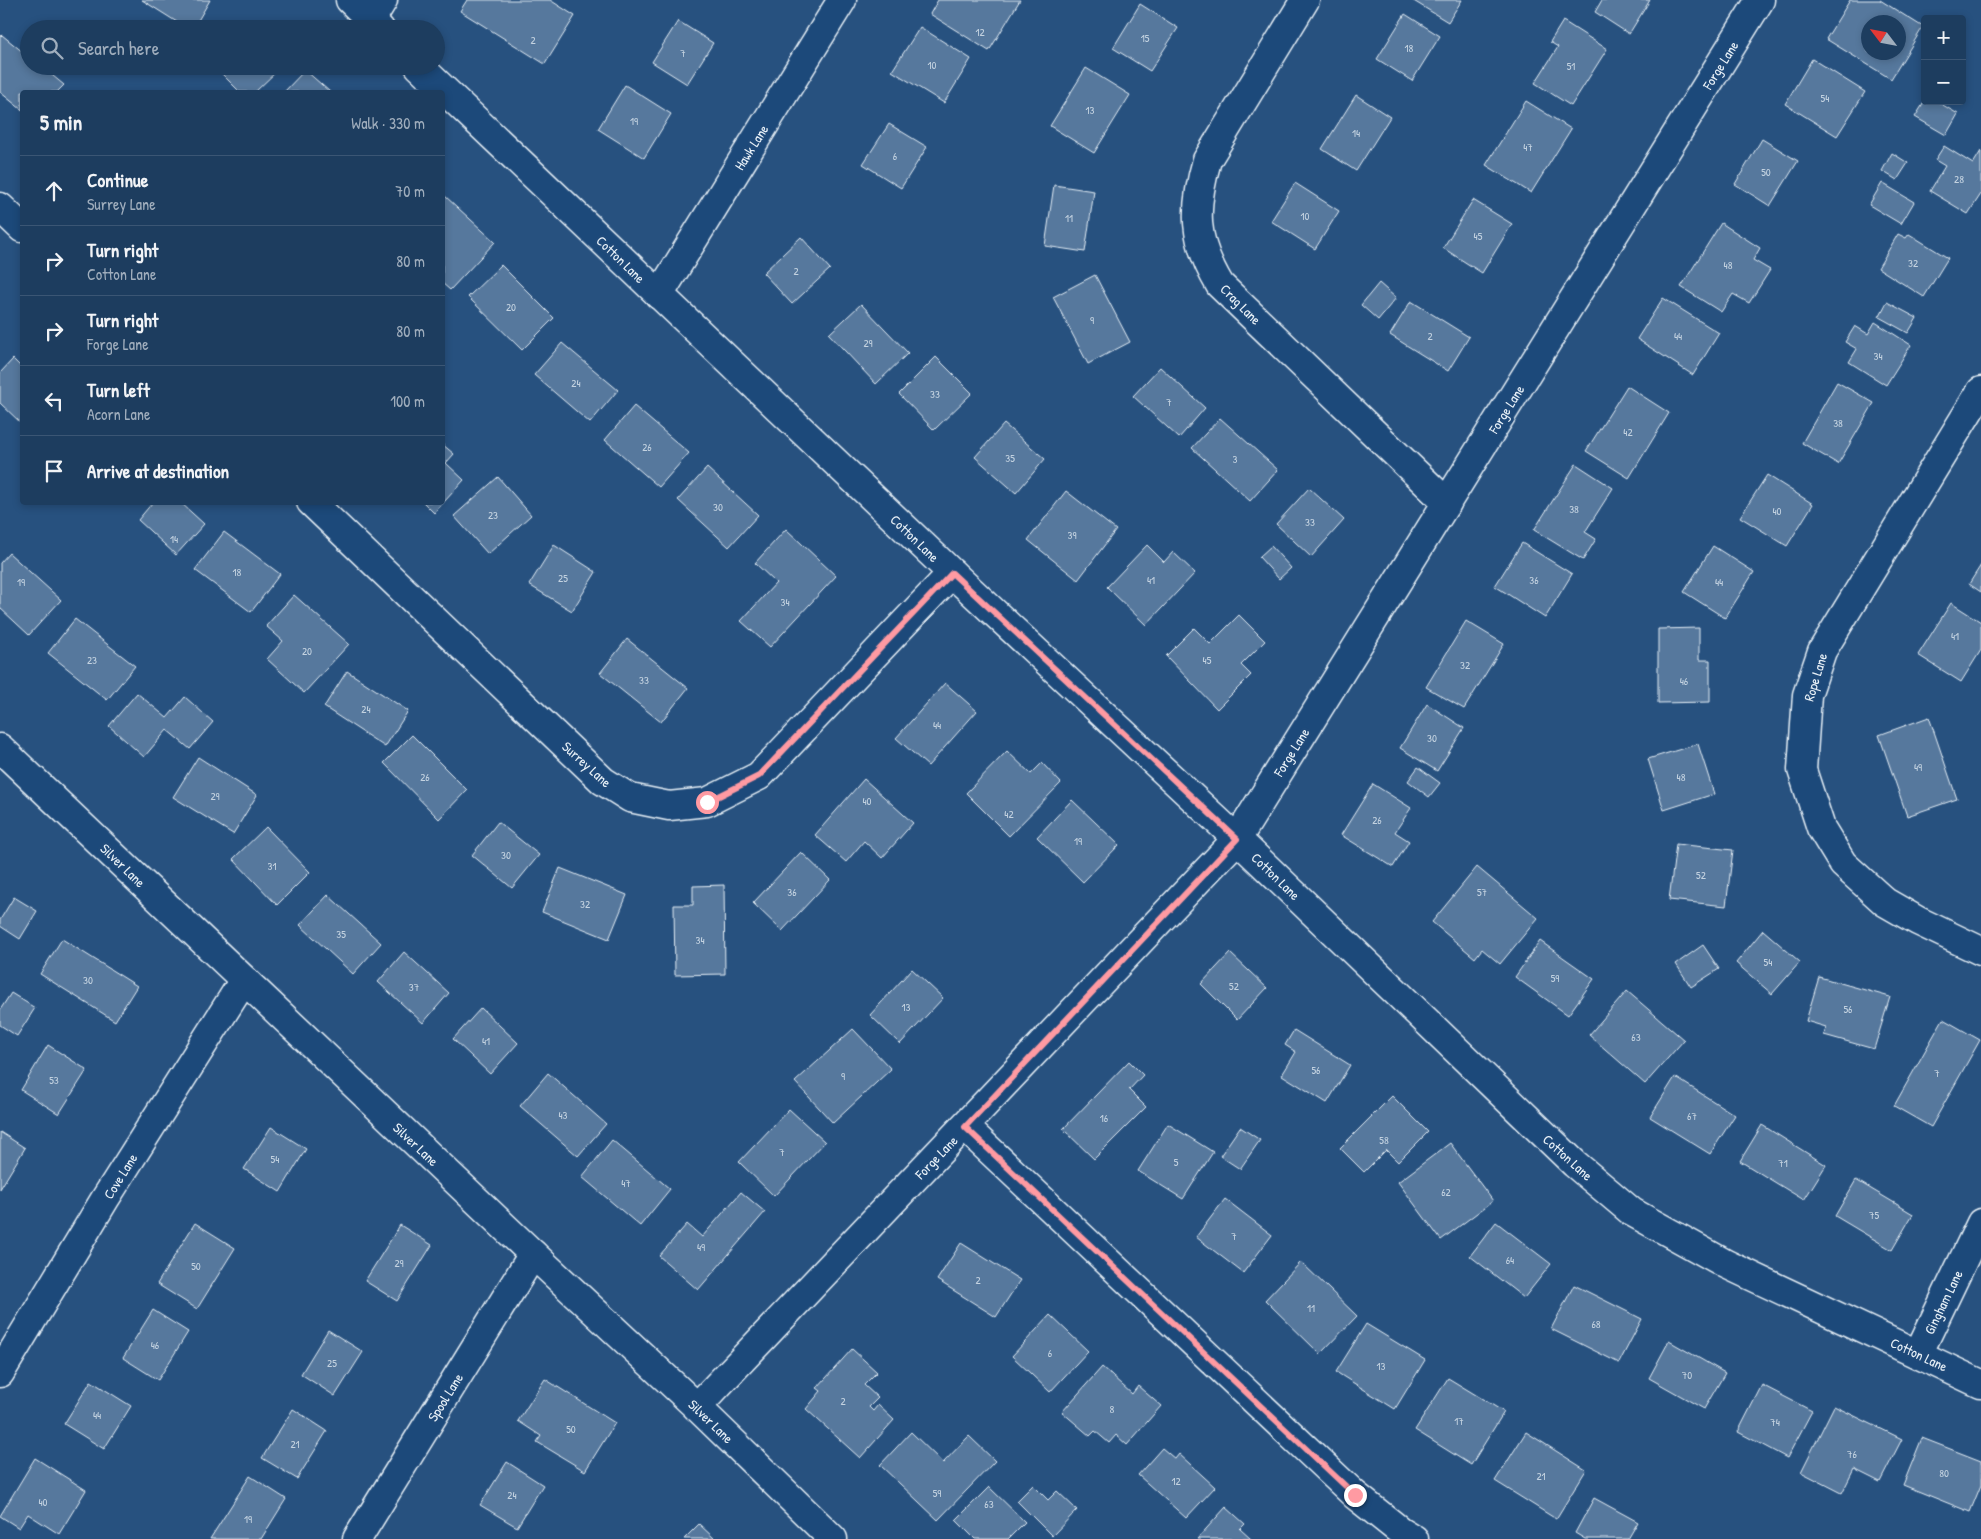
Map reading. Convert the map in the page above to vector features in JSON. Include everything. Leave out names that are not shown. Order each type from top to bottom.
[{"type":"street","points":[[350,0],[378,16]]},
{"type":"street","name":"Hawk Lane","points":[[659,295],[842,0]]},
{"type":"street","name":"Crag Lane","points":[[1305,0],[1207,160],[1199,186],[1197,226],[1210,267],[1220,285],[1447,502]]},
{"type":"street","name":"Forge Lane","points":[[697,1407],[1237,839],[1760,0]]},
{"type":"street","name":"Cotton Lane","points":[[428,75],[444,90]]},
{"type":"street","name":"Cotton Lane","points":[[445,91],[952,573],[1237,839],[1575,1164],[1632,1212],[1726,1264],[1981,1384]]},
{"type":"street","points":[[0,207],[20,226]]},
{"type":"street","name":"Rope Lane","points":[[1981,391],[1822,651],[1807,695],[1802,770],[1821,828],[1843,864],[1885,902],[1918,921],[1981,951]]},
{"type":"street","name":"Surrey Lane","points":[[314,505],[604,781],[630,798],[669,806],[707,802],[759,776],[952,573]]},
{"type":"street","name":"Silver Lane","points":[[0,748],[697,1407],[833,1539]]},
{"type":"street","name":"Cove Lane","points":[[0,1373],[106,1199],[244,980]]},
{"type":"street","points":[[965,1127],[1355,1495],[1398,1530],[1414,1539]]},
{"type":"street","name":"Gingham Lane","points":[[1918,1354],[1981,1223]]},
{"type":"street","name":"Spool Lane","points":[[357,1539],[533,1254]]},
{"type":"building","points":[[142,0],[210,0],[198,20],[174,20]]},
{"type":"building","points":[[467,0],[550,0],[575,16],[545,64],[460,11]]},
{"type":"building","points":[[938,0],[1020,0],[989,51],[930,14]]},
{"type":"building","points":[[1412,0],[1462,0],[1448,22]]},
{"type":"building","points":[[1602,0],[1650,0],[1629,34],[1595,12]]},
{"type":"building","points":[[1850,0],[1880,0],[1904,15],[1861,15],[1861,60],[1903,60],[1891,79],[1826,39]]},
{"type":"building","points":[[1140,4],[1178,28],[1150,71],[1113,48]]},
{"type":"building","points":[[1405,14],[1440,36],[1412,81],[1377,59]]},
{"type":"building","points":[[1906,16],[1921,26],[1921,30],[1906,55]]},
{"type":"building","points":[[678,21],[713,43],[687,84],[652,62]]},
{"type":"building","points":[[1563,21],[1607,49],[1571,106],[1535,83],[1558,47],[1550,42]]},
{"type":"building","points":[[920,27],[971,59],[944,103],[892,71]]},
{"type":"building","points":[[2,35],[20,50],[20,75],[52,75],[64,85],[59,90],[20,90],[20,108],[0,92],[0,37]]},
{"type":"building","points":[[1812,59],[1865,92],[1837,136],[1785,104]]},
{"type":"building","points":[[1086,68],[1130,95],[1094,153],[1050,126]]},
{"type":"building","points":[[223,75],[273,75],[257,90],[238,90]]},
{"type":"building","points":[[300,75],[311,75],[328,90],[286,90]]},
{"type":"building","points":[[625,85],[671,114],[644,158],[598,129]]},
{"type":"building","points":[[1356,95],[1390,117],[1356,171],[1322,149]]},
{"type":"building","points":[[1526,101],[1571,129],[1531,193],[1486,165]]},
{"type":"building","points":[[1922,105],[1943,105],[1958,114],[1946,135],[1915,117]]},
{"type":"building","points":[[889,124],[927,147],[901,188],[863,164]]},
{"type":"building","points":[[1762,139],[1798,161],[1770,206],[1735,184]]},
{"type":"building","points":[[1944,146],[1973,164],[1981,151],[1981,194],[1968,214],[1930,191],[1945,166],[1935,160]]},
{"type":"building","points":[[1892,153],[1908,163],[1897,180],[1882,171]]},
{"type":"building","points":[[1295,183],[1339,211],[1315,249],[1271,221]]},
{"type":"building","points":[[1882,183],[1914,202],[1901,224],[1869,205]]},
{"type":"building","points":[[1054,185],[1094,191],[1085,252],[1045,246]]},
{"type":"building","points":[[445,196],[495,242],[450,290],[445,286]]},
{"type":"building","points":[[1473,200],[1512,224],[1482,273],[1443,248]]},
{"type":"building","points":[[1721,223],[1760,248],[1753,260],[1770,270],[1749,303],[1733,294],[1721,312],[1681,287]]},
{"type":"building","points":[[1898,234],[1906,238],[1909,234],[1948,258],[1924,297],[1878,268]]},
{"type":"building","points":[[801,237],[830,269],[792,304],[763,273]]},
{"type":"building","points":[[501,265],[554,318],[522,350],[468,297]]},
{"type":"building","points":[[1095,275],[1130,342],[1088,364],[1053,297]]},
{"type":"building","points":[[1379,283],[1396,298],[1378,320],[1361,305]]},
{"type":"building","points":[[1663,298],[1719,333],[1693,375],[1637,339]]},
{"type":"building","points":[[1411,301],[1469,337],[1448,371],[1390,335]]},
{"type":"building","points":[[1887,302],[1917,318],[1908,333],[1879,317]]},
{"type":"building","points":[[861,304],[908,353],[876,384],[829,334]]},
{"type":"building","points":[[1875,322],[1911,345],[1886,385],[1849,362],[1857,349],[1845,342],[1855,326],[1868,334]]},
{"type":"building","points":[[562,343],[618,390],[590,423],[534,375]]},
{"type":"building","points":[[936,357],[972,393],[934,430],[899,394]]},
{"type":"building","points":[[13,359],[20,366],[20,422],[0,403],[0,373]]},
{"type":"building","points":[[1160,367],[1205,408],[1179,438],[1133,396]]},
{"type":"building","points":[[1837,382],[1874,403],[1838,464],[1802,443]]},
{"type":"building","points":[[1627,386],[1669,413],[1629,478],[1586,451]]},
{"type":"building","points":[[634,406],[689,453],[659,487],[605,440]]},
{"type":"building","points":[[1220,418],[1278,470],[1250,501],[1192,448]]},
{"type":"building","points":[[1004,424],[1045,459],[1016,493],[975,457]]},
{"type":"building","points":[[445,446],[454,454],[446,463],[464,480],[445,501]]},
{"type":"building","points":[[1576,464],[1613,488],[1585,532],[1596,539],[1583,560],[1534,530]]},
{"type":"building","points":[[707,468],[758,515],[729,547],[678,500]]},
{"type":"building","points":[[1767,475],[1813,504],[1787,546],[1740,517]]},
{"type":"building","points":[[498,477],[531,515],[488,554],[454,516]]},
{"type":"building","points":[[1309,488],[1344,520],[1311,557],[1276,524]]},
{"type":"building","points":[[1066,491],[1116,530],[1078,580],[1028,540]]},
{"type":"building","points":[[150,505],[183,505],[204,524],[176,555],[138,520]]},
{"type":"building","points":[[426,505],[441,505],[434,513]]},
{"type":"building","points":[[786,529],[836,576],[770,647],[741,621],[776,583],[755,563]]},
{"type":"building","points":[[224,532],[280,574],[251,612],[195,570]]},
{"type":"building","points":[[1522,543],[1572,574],[1545,618],[1495,586]]},
{"type":"building","points":[[554,545],[596,572],[572,611],[529,585]]},
{"type":"building","points":[[1147,545],[1164,562],[1173,552],[1195,573],[1146,625],[1107,587]]},
{"type":"building","points":[[1271,546],[1291,568],[1279,579],[1259,557]]},
{"type":"building","points":[[1713,546],[1754,572],[1725,618],[1684,592]]},
{"type":"building","points":[[9,553],[61,600],[29,635],[0,608],[0,563]]},
{"type":"building","points":[[1981,565],[1981,592],[1969,584]]},
{"type":"building","points":[[294,595],[349,644],[304,693],[267,659],[283,641],[266,626]]},
{"type":"building","points":[[1951,603],[1981,622],[1981,650],[1961,682],[1918,655]]},
{"type":"building","points":[[1239,615],[1265,641],[1241,665],[1251,675],[1217,709],[1166,656],[1194,628],[1210,644]]},
{"type":"building","points":[[75,619],[135,666],[107,700],[48,653]]},
{"type":"building","points":[[1466,621],[1504,644],[1464,709],[1426,687]]},
{"type":"building","points":[[1699,628],[1699,660],[1710,660],[1710,702],[1658,703],[1658,629]]},
{"type":"building","points":[[627,639],[688,688],[661,722],[600,673]]},
{"type":"building","points":[[347,671],[408,711],[385,747],[324,707]]},
{"type":"building","points":[[945,683],[977,711],[928,766],[896,738]]},
{"type":"building","points":[[137,693],[167,718],[185,697],[213,722],[190,749],[167,730],[144,757],[109,726]]},
{"type":"building","points":[[1427,704],[1464,728],[1437,771],[1400,748]]},
{"type":"building","points":[[1929,717],[1957,799],[1907,816],[1879,735]]},
{"type":"building","points":[[412,735],[467,790],[439,819],[384,763]]},
{"type":"building","points":[[1698,744],[1714,794],[1664,810],[1648,759]]},
{"type":"building","points":[[1007,751],[1031,774],[1042,763],[1061,783],[1009,836],[966,793]]},
{"type":"building","points":[[198,757],[257,795],[233,834],[173,797]]},
{"type":"building","points":[[1418,767],[1440,783],[1429,797],[1408,781]]},
{"type":"building","points":[[864,779],[913,823],[882,858],[864,841],[846,862],[815,835]]},
{"type":"building","points":[[1373,784],[1411,808],[1395,832],[1409,841],[1393,867],[1341,835]]},
{"type":"building","points":[[1072,800],[1119,845],[1083,882],[1037,837]]},
{"type":"building","points":[[498,822],[539,855],[512,888],[472,855]]},
{"type":"building","points":[[266,827],[310,872],[277,905],[233,859]]},
{"type":"building","points":[[1676,844],[1733,850],[1726,906],[1669,900]]},
{"type":"building","points":[[801,852],[830,880],[782,931],[753,903]]},
{"type":"building","points":[[1477,867],[1538,918],[1500,964],[1482,949],[1475,958],[1432,922]]},
{"type":"building","points":[[560,868],[627,895],[609,939],[542,912]]},
{"type":"building","points":[[724,885],[725,974],[675,975],[674,905],[693,905],[693,886]]},
{"type":"building","points":[[328,895],[381,943],[353,974],[300,925]]},
{"type":"building","points":[[14,897],[37,911],[20,939],[0,926],[0,920]]},
{"type":"building","points":[[1763,930],[1800,962],[1772,994],[1736,963]]},
{"type":"building","points":[[62,939],[137,986],[115,1021],[40,974]]},
{"type":"building","points":[[1540,941],[1594,979],[1568,1015],[1515,977]]},
{"type":"building","points":[[1703,945],[1719,969],[1691,987],[1676,964]]},
{"type":"building","points":[[404,952],[449,993],[423,1023],[378,982]]},
{"type":"building","points":[[1230,953],[1267,988],[1237,1020],[1201,984]]},
{"type":"building","points":[[912,969],[943,998],[900,1044],[870,1015]]},
{"type":"building","points":[[1819,977],[1890,997],[1874,1049],[1824,1035],[1826,1027],[1806,1021]]},
{"type":"building","points":[[1627,991],[1684,1040],[1645,1084],[1589,1035]]},
{"type":"building","points":[[11,993],[35,1008],[17,1036],[0,1025],[0,1010]]},
{"type":"building","points":[[481,1008],[518,1043],[490,1074],[453,1039]]},
{"type":"building","points":[[1943,1019],[1980,1040],[1931,1127],[1894,1106]]},
{"type":"building","points":[[853,1029],[891,1069],[833,1123],[795,1082]]},
{"type":"building","points":[[1294,1030],[1350,1065],[1327,1103],[1282,1075],[1296,1052],[1285,1045]]},
{"type":"building","points":[[48,1045],[87,1070],[59,1114],[21,1090]]},
{"type":"building","points":[[1129,1061],[1143,1075],[1129,1090],[1146,1107],[1094,1159],[1063,1129]]},
{"type":"building","points":[[548,1073],[606,1124],[578,1156],[520,1106]]},
{"type":"building","points":[[1675,1077],[1735,1115],[1710,1154],[1650,1117]]},
{"type":"building","points":[[1392,1096],[1428,1132],[1398,1162],[1386,1150],[1364,1172],[1340,1148]]},
{"type":"building","points":[[789,1109],[825,1142],[774,1196],[739,1162]]},
{"type":"building","points":[[1168,1124],[1213,1152],[1183,1199],[1138,1171]]},
{"type":"building","points":[[1762,1125],[1826,1165],[1804,1200],[1740,1161]]},
{"type":"building","points":[[271,1127],[306,1149],[280,1192],[244,1169]]},
{"type":"building","points":[[1240,1127],[1260,1140],[1240,1169],[1220,1156]]},
{"type":"building","points":[[0,1132],[25,1148],[0,1189]]},
{"type":"building","points":[[612,1140],[670,1189],[640,1226],[582,1177]]},
{"type":"building","points":[[1450,1143],[1493,1201],[1441,1240],[1398,1182]]},
{"type":"building","points":[[1856,1180],[1913,1214],[1892,1250],[1835,1216]]},
{"type":"building","points":[[741,1192],[765,1212],[698,1290],[659,1256],[687,1224],[702,1237]]},
{"type":"building","points":[[1225,1199],[1272,1235],[1243,1273],[1196,1237]]},
{"type":"building","points":[[1496,1222],[1551,1264],[1524,1298],[1470,1256]]},
{"type":"building","points":[[195,1223],[235,1248],[197,1309],[157,1284]]},
{"type":"building","points":[[400,1225],[432,1245],[397,1301],[365,1281]]},
{"type":"building","points":[[961,1243],[1020,1280],[996,1317],[937,1280]]},
{"type":"building","points":[[1301,1262],[1357,1316],[1320,1354],[1265,1300]]},
{"type":"building","points":[[1574,1285],[1642,1319],[1619,1363],[1551,1329]]},
{"type":"building","points":[[153,1310],[188,1332],[158,1380],[123,1358]]},
{"type":"building","points":[[1050,1315],[1088,1351],[1050,1392],[1012,1356]]},
{"type":"building","points":[[1366,1324],[1425,1360],[1395,1409],[1336,1372]]},
{"type":"building","points":[[328,1330],[363,1352],[335,1396],[301,1374]]},
{"type":"building","points":[[1669,1341],[1725,1373],[1704,1409],[1649,1378]]},
{"type":"building","points":[[852,1349],[877,1372],[864,1385],[878,1398],[869,1407],[873,1411],[878,1405],[894,1420],[860,1458],[806,1409],[821,1391],[817,1388]]},
{"type":"building","points":[[1102,1367],[1132,1394],[1138,1386],[1161,1406],[1127,1445],[1116,1435],[1109,1443],[1095,1431],[1090,1436],[1062,1412]]},
{"type":"building","points":[[1448,1378],[1504,1412],[1471,1465],[1415,1430]]},
{"type":"building","points":[[545,1379],[615,1423],[585,1471],[537,1442],[541,1436],[518,1421]]},
{"type":"building","points":[[91,1381],[131,1406],[104,1449],[64,1424]]},
{"type":"building","points":[[1762,1385],[1812,1411],[1787,1458],[1738,1432]]},
{"type":"building","points":[[1834,1406],[1902,1439],[1880,1482],[1854,1469],[1842,1493],[1801,1472]]},
{"type":"building","points":[[293,1409],[327,1431],[297,1479],[262,1458]]},
{"type":"building","points":[[911,1432],[943,1463],[969,1436],[995,1461],[938,1520],[880,1465]]},
{"type":"building","points":[[1526,1432],[1586,1470],[1556,1519],[1495,1481]]},
{"type":"building","points":[[1922,1438],[1981,1461],[1981,1485],[1970,1512],[1903,1485]]},
{"type":"building","points":[[1162,1448],[1175,1459],[1179,1454],[1215,1487],[1186,1518],[1138,1475]]},
{"type":"building","points":[[35,1458],[86,1490],[59,1534],[28,1514],[19,1528],[0,1516]]},
{"type":"building","points":[[507,1462],[543,1485],[517,1527],[480,1505]]},
{"type":"building","points":[[250,1476],[286,1499],[261,1539],[210,1539]]},
{"type":"building","points":[[1033,1485],[1048,1500],[1057,1491],[1077,1510],[1052,1536],[1017,1501]]},
{"type":"building","points":[[989,1487],[1025,1522],[1008,1539],[975,1539],[956,1520]]},
{"type":"building","points":[[1594,1498],[1638,1522],[1628,1539],[1585,1539],[1575,1533]]},
{"type":"building","points":[[1226,1507],[1245,1524],[1240,1529],[1251,1539],[1197,1539]]},
{"type":"building","points":[[699,1524],[715,1539],[684,1539]]},
{"type":"route","points":[[707,802],[759,776],[952,573],[1237,839],[965,1127],[1355,1495]]}]
